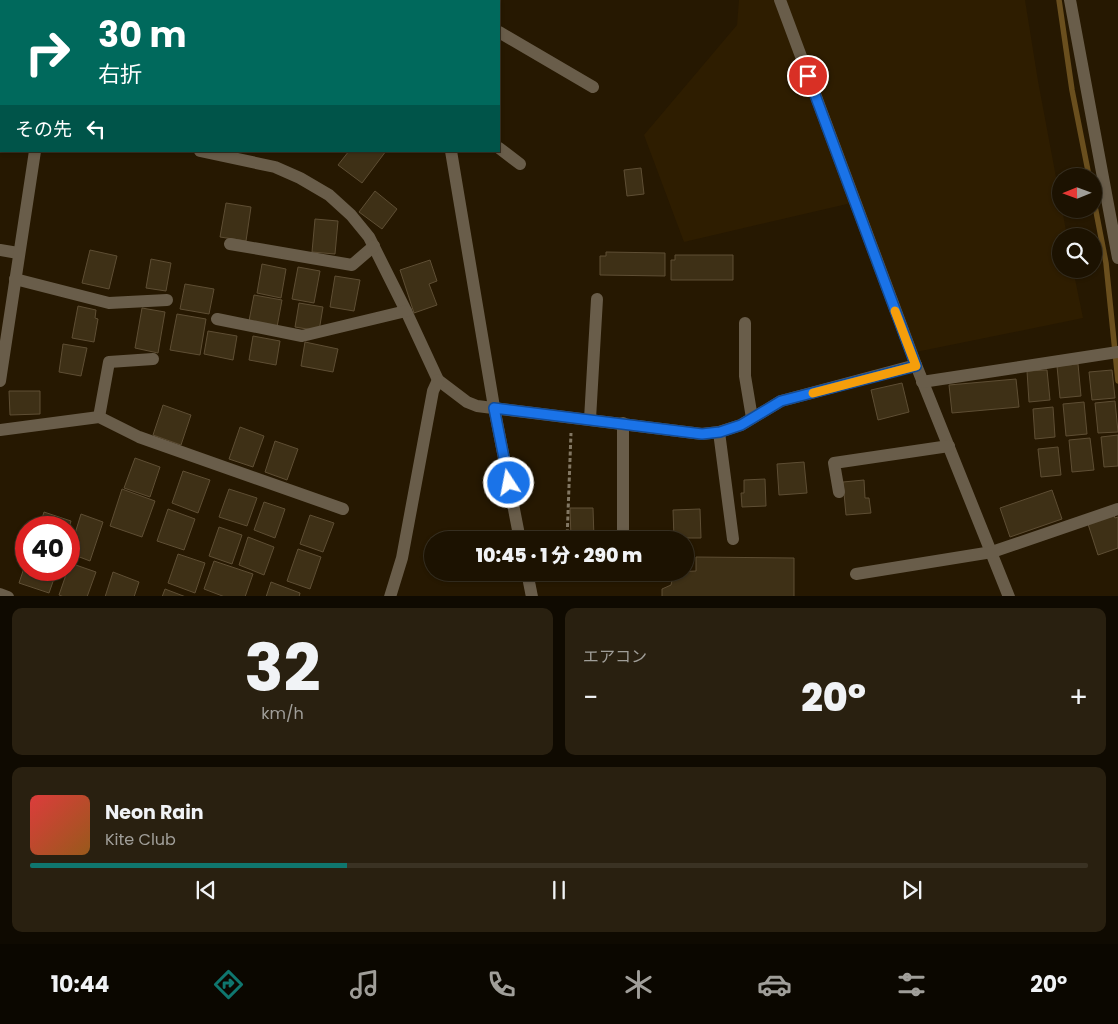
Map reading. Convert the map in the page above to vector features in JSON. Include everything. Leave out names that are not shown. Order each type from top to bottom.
[{"type":"street","points":[[780,0],[922,382],[1009,596]]},
{"type":"street","points":[[1070,0],[1118,258]]},
{"type":"street","points":[[500,33],[593,86]]},
{"type":"street","points":[[500,149],[520,164]]},
{"type":"street","points":[[0,381],[35,152]]},
{"type":"street","points":[[205,152],[276,167],[329,195],[369,237],[406,310],[438,380],[467,402],[477,406],[702,434],[720,432],[741,425],[781,401],[916,366]]},
{"type":"street","points":[[451,152],[494,408],[518,531]]},
{"type":"street","points":[[230,244],[352,265],[374,246]]},
{"type":"street","points":[[0,250],[18,253]]},
{"type":"street","points":[[15,279],[108,303],[167,300]]},
{"type":"street","points":[[590,419],[596,299]]},
{"type":"street","points":[[217,319],[302,336],[354,325],[406,310]]},
{"type":"street","points":[[745,323],[745,376],[752,418]]},
{"type":"street","points":[[922,382],[1118,352]]},
{"type":"street","points":[[99,417],[109,362],[153,359]]},
{"type":"street","points":[[390,596],[402,558],[433,391],[438,380]]},
{"type":"street","points":[[0,430],[99,417],[139,437],[343,509]]},
{"type":"street","points":[[623,423],[623,531]]},
{"type":"street","points":[[720,432],[732,539]]},
{"type":"street","points":[[839,492],[834,463],[948,446]]},
{"type":"street","points":[[856,574],[992,552],[1118,509]]},
{"type":"street","points":[[529,581],[532,596]]},
{"type":"street","points":[[0,594],[8,596]]},
{"type":"path","points":[[567,531],[571,417]]},
{"type":"shaded area","points":[[739,0],[1025,0],[1054,168],[1052,168],[1052,218],[1064,218],[1066,228],[1052,228],[1052,278],[1075,278],[1083,318],[916,352],[860,201],[684,242],[644,135],[737,25]]},
{"type":"building","points":[[348,152],[385,152],[362,183],[338,165]]},
{"type":"building","points":[[641,168],[644,194],[627,196],[624,170]]},
{"type":"building","points":[[375,191],[397,209],[382,229],[359,212]]},
{"type":"building","points":[[226,203],[251,207],[246,241],[220,237]]},
{"type":"building","points":[[315,219],[338,221],[335,254],[312,252]]},
{"type":"building","points":[[90,250],[117,256],[109,289],[82,283]]},
{"type":"building","points":[[606,252],[665,253],[665,276],[600,275],[600,256],[606,256]]},
{"type":"building","points":[[675,255],[733,255],[733,280],[671,280],[671,260],[675,260]]},
{"type":"building","points":[[151,259],[171,263],[166,291],[146,288]]},
{"type":"building","points":[[430,260],[437,281],[429,284],[437,305],[414,313],[400,270]]},
{"type":"building","points":[[262,264],[286,269],[281,298],[257,293]]},
{"type":"building","points":[[298,267],[320,271],[314,303],[292,299]]},
{"type":"building","points":[[335,276],[360,280],[354,311],[330,307]]},
{"type":"building","points":[[185,284],[214,289],[209,314],[180,309]]},
{"type":"building","points":[[254,295],[282,300],[277,327],[249,321]]},
{"type":"building","points":[[299,303],[323,307],[319,331],[295,327]]},
{"type":"building","points":[[78,306],[96,310],[95,318],[98,319],[94,342],[72,338]]},
{"type":"building","points":[[142,308],[165,312],[158,353],[135,348]]},
{"type":"building","points":[[177,314],[206,319],[200,355],[170,350]]},
{"type":"building","points":[[208,331],[237,336],[233,360],[204,354]]},
{"type":"building","points":[[253,336],[280,341],[276,365],[249,360]]},
{"type":"building","points":[[305,342],[338,349],[333,372],[301,366]]},
{"type":"building","points":[[63,344],[87,348],[81,376],[59,372]]},
{"type":"building","points":[[1078,364],[1081,396],[1060,398],[1057,366]]},
{"type":"building","points":[[1047,370],[1050,400],[1029,402],[1027,371]]},
{"type":"building","points":[[1112,370],[1115,398],[1092,400],[1089,372]]},
{"type":"building","points":[[1016,379],[1019,407],[952,413],[949,385]]},
{"type":"building","points":[[902,383],[909,412],[878,420],[871,390]]},
{"type":"building","points":[[9,391],[40,391],[40,414],[10,415]]},
{"type":"building","points":[[1115,401],[1118,432],[1098,433],[1095,403]]},
{"type":"building","points":[[1084,402],[1087,434],[1066,436],[1063,404]]},
{"type":"building","points":[[163,405],[191,415],[181,445],[153,435]]},
{"type":"building","points":[[1053,407],[1055,437],[1035,439],[1033,409]]},
{"type":"building","points":[[240,427],[264,436],[253,467],[229,459]]},
{"type":"building","points":[[1118,435],[1118,466],[1104,467],[1101,437]]},
{"type":"building","points":[[1090,438],[1094,470],[1072,472],[1069,440]]},
{"type":"building","points":[[275,441],[298,449],[287,480],[265,472]]},
{"type":"building","points":[[1058,447],[1061,475],[1041,477],[1038,449]]},
{"type":"building","points":[[135,458],[160,467],[150,497],[124,488]]},
{"type":"building","points":[[804,462],[807,493],[779,495],[777,464]]},
{"type":"building","points":[[183,471],[210,480],[198,513],[172,503]]},
{"type":"building","points":[[765,479],[766,506],[742,507],[741,493],[744,493],[744,480]]},
{"type":"building","points":[[864,480],[865,498],[869,498],[871,513],[846,515],[843,482]]},
{"type":"building","points":[[122,489],[155,501],[142,537],[110,526]]},
{"type":"building","points":[[229,489],[257,498],[247,526],[219,517]]},
{"type":"building","points":[[1052,490],[1062,519],[1010,537],[1000,508]]},
{"type":"building","points":[[264,502],[285,509],[275,538],[254,530]]},
{"type":"building","points":[[570,508],[593,508],[594,531],[571,531]]},
{"type":"building","points":[[168,509],[195,519],[184,550],[157,541]]},
{"type":"building","points":[[700,509],[701,538],[694,538],[694,531],[674,531],[673,510]]},
{"type":"building","points":[[44,512],[56,516],[43,516]]},
{"type":"building","points":[[81,514],[103,522],[90,561],[80,557]]},
{"type":"building","points":[[310,515],[334,523],[323,552],[300,544]]},
{"type":"building","points":[[1114,515],[1115,518],[1118,517],[1118,548],[1098,555],[1088,524]]},
{"type":"building","points":[[219,527],[242,535],[232,564],[209,556]]},
{"type":"building","points":[[248,537],[274,547],[264,575],[239,565]]},
{"type":"building","points":[[298,549],[321,557],[310,589],[287,581]]},
{"type":"building","points":[[178,554],[205,563],[195,593],[168,583]]},
{"type":"building","points":[[696,557],[794,558],[794,596],[662,596],[662,589],[671,585],[672,581],[694,581],[694,571],[696,571]]},
{"type":"building","points":[[214,561],[253,574],[245,596],[222,596],[204,589]]},
{"type":"building","points":[[80,566],[96,572],[87,596],[59,595],[64,581],[80,581]]},
{"type":"building","points":[[113,572],[139,582],[134,596],[105,596]]},
{"type":"building","points":[[20,581],[53,581],[49,593],[19,583]]},
{"type":"building","points":[[271,582],[300,593],[299,596],[266,596]]},
{"type":"building","points":[[165,589],[183,596],[162,596]]},
{"type":"waterway","points":[[1059,0],[1072,90],[1087,168]]},
{"type":"waterway","points":[[1097,218],[1106,263],[1118,381]]},
{"type":"slow traffic","points":[[813,393],[916,366],[895,311]]},
{"type":"route","points":[[509,483],[494,408],[702,434],[720,432],[741,425],[781,401],[916,366],[808,76]]}]
